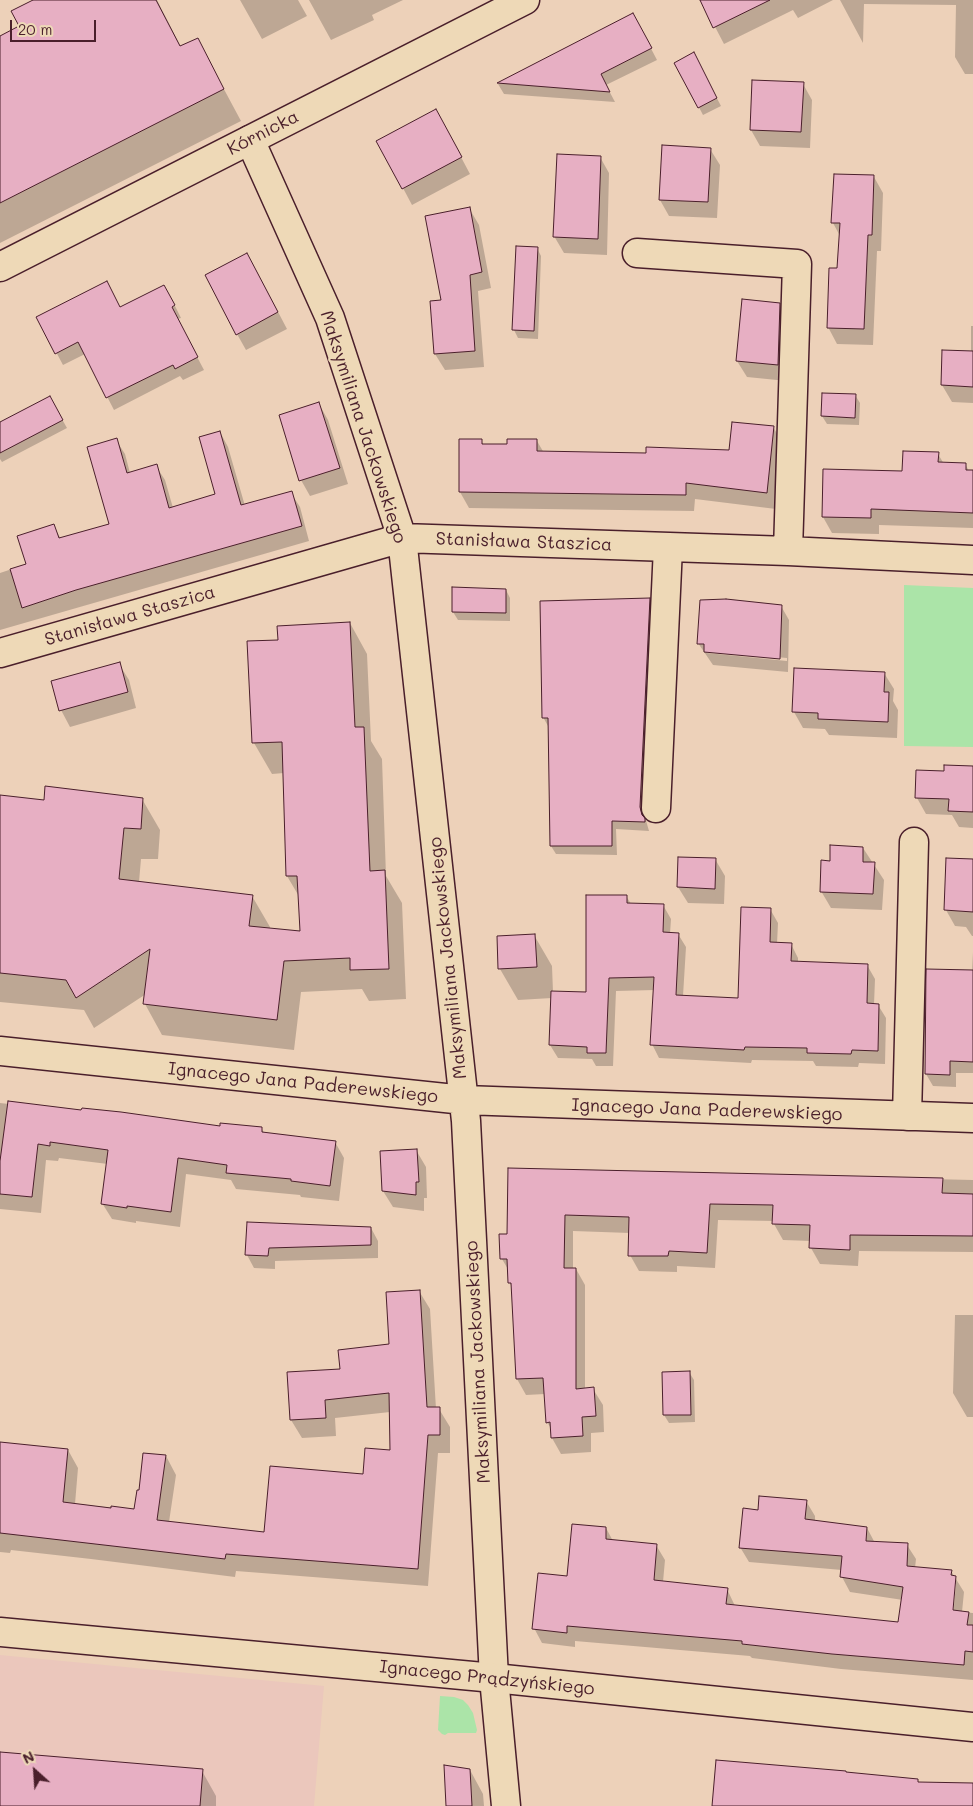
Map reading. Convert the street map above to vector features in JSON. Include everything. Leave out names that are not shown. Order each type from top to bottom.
[{"type":"street","name":"Kórnicka","points":[[0,267],[525,0]]},
{"type":"street","name":"Maksymiliana Jackowskiego","points":[[250,140],[330,318],[402,538],[464,1100],[494,1678],[506,1806]]},
{"type":"street","points":[[637,254],[797,264],[788,551]]},
{"type":"street","name":"Stanisława Staszica","points":[[0,653],[402,538],[788,551],[973,560]]},
{"type":"street","points":[[656,808],[668,547]]},
{"type":"street","points":[[907,1116],[914,842]]},
{"type":"street","name":"Ignacego Jana Paderewskiego","points":[[0,1050],[464,1100],[973,1118]]},
{"type":"street","name":"Ignacego Prądzyńskiego","points":[[0,1632],[494,1678],[973,1726]]},
{"type":"shaded area","points":[[0,1655],[324,1686],[314,1806],[0,1806]]},
{"type":"green space","points":[[904,585],[973,588],[973,747],[904,746]]},
{"type":"green space","points":[[440,1696],[454,1697],[463,1700],[468,1705],[473,1713],[476,1733],[448,1733],[445,1735],[438,1730]]},
{"type":"building","points":[[33,0],[156,0],[180,46],[198,38],[224,89],[0,203],[0,36],[19,26],[11,11]]},
{"type":"building","points":[[700,0],[770,0],[713,28]]},
{"type":"building","points":[[633,13],[652,48],[601,74],[610,92],[497,83]]},
{"type":"building","points":[[694,52],[717,98],[698,108],[674,63]]},
{"type":"building","points":[[752,80],[804,82],[801,132],[750,130]]},
{"type":"building","points":[[436,109],[462,157],[402,189],[376,141]]},
{"type":"building","points":[[662,145],[711,148],[708,202],[659,200]]},
{"type":"building","points":[[557,154],[601,156],[598,239],[553,237]]},
{"type":"building","points":[[834,174],[874,175],[872,235],[868,235],[864,329],[827,328],[829,268],[837,268],[840,223],[831,223]]},
{"type":"building","points":[[470,207],[482,272],[470,275],[475,351],[434,354],[430,301],[441,300],[425,216]]},
{"type":"building","points":[[516,246],[538,247],[534,331],[512,330]]},
{"type":"building","points":[[247,253],[278,312],[236,335],[205,275]]},
{"type":"building","points":[[107,281],[120,307],[164,285],[175,305],[172,307],[198,357],[175,369],[173,365],[106,398],[78,342],[55,354],[36,317]]},
{"type":"building","points":[[742,299],[780,303],[778,365],[736,361]]},
{"type":"building","points":[[942,350],[973,351],[973,387],[941,385]]},
{"type":"building","points":[[822,393],[856,394],[855,418],[821,416]]},
{"type":"building","points":[[50,396],[63,420],[0,453],[0,422]]},
{"type":"building","points":[[319,402],[340,468],[299,481],[279,415]]},
{"type":"building","points":[[732,422],[774,426],[767,493],[686,483],[686,495],[459,492],[459,439],[482,439],[482,444],[507,444],[507,439],[537,439],[537,451],[646,453],[646,447],[729,450]]},
{"type":"building","points":[[220,431],[241,505],[292,491],[302,526],[76,590],[22,608],[10,569],[26,564],[17,536],[54,524],[59,538],[109,524],[87,447],[117,438],[127,473],[157,464],[169,508],[215,494],[199,437]]},
{"type":"building","points":[[903,451],[939,452],[938,462],[966,463],[966,470],[973,470],[973,513],[871,509],[871,518],[822,517],[823,469],[902,471]]},
{"type":"building","points":[[452,587],[506,589],[506,613],[452,612]]},
{"type":"building","points":[[650,598],[640,807],[645,822],[612,821],[612,846],[550,846],[548,718],[542,718],[540,601]]},
{"type":"building","points":[[726,599],[782,605],[780,659],[704,652],[704,644],[697,644],[700,600]]},
{"type":"building","points":[[350,622],[355,727],[364,727],[370,871],[385,870],[389,969],[350,970],[350,958],[284,961],[277,1020],[143,1004],[150,949],[76,998],[66,980],[0,973],[0,795],[44,800],[45,786],[143,798],[141,829],[124,828],[119,879],[253,895],[249,926],[300,931],[297,876],[286,876],[282,742],[252,743],[247,641],[278,640],[277,626]]},
{"type":"building","points":[[120,662],[128,692],[59,711],[51,681]]},
{"type":"building","points":[[794,668],[885,672],[884,692],[889,692],[888,722],[818,719],[818,713],[792,712]]},
{"type":"building","points":[[944,765],[973,766],[973,812],[948,811],[949,799],[915,798],[916,770],[944,771]]},
{"type":"building","points":[[830,845],[863,847],[863,862],[875,862],[873,894],[820,892],[821,860],[830,861]]},
{"type":"building","points":[[678,857],[716,858],[715,889],[677,887]]},
{"type":"building","points":[[946,858],[973,859],[973,912],[944,910]]},
{"type":"building","points":[[586,895],[627,895],[627,903],[664,904],[663,932],[679,933],[676,995],[738,998],[741,907],[771,908],[770,942],[792,943],[791,961],[868,964],[867,1003],[879,1004],[878,1051],[852,1050],[851,1054],[807,1053],[807,1048],[745,1047],[744,1050],[650,1045],[654,977],[609,978],[606,1053],[587,1053],[587,1047],[549,1045],[551,991],[586,992]]},
{"type":"building","points":[[535,934],[537,967],[498,969],[497,936]]},
{"type":"building","points":[[926,969],[973,970],[973,1062],[950,1061],[950,1075],[925,1074]]},
{"type":"building","points":[[8,1101],[81,1110],[82,1108],[121,1112],[220,1126],[220,1123],[262,1127],[262,1132],[336,1141],[330,1186],[291,1181],[291,1179],[226,1173],[227,1165],[178,1158],[171,1212],[101,1204],[108,1150],[50,1142],[50,1146],[38,1144],[32,1197],[0,1194],[0,1161]]},
{"type":"building","points":[[417,1149],[419,1182],[416,1182],[416,1195],[382,1191],[380,1151]]},
{"type":"building","points":[[508,1168],[943,1178],[942,1193],[973,1194],[973,1236],[850,1235],[850,1250],[809,1248],[810,1225],[772,1224],[773,1205],[710,1204],[707,1253],[669,1251],[668,1256],[628,1256],[629,1217],[565,1215],[564,1268],[576,1268],[576,1389],[594,1387],[596,1416],[582,1417],[583,1436],[551,1438],[550,1422],[546,1423],[543,1378],[516,1379],[511,1283],[508,1283],[507,1259],[500,1259],[499,1234],[507,1234]]},
{"type":"building","points":[[247,1222],[371,1227],[371,1245],[269,1248],[268,1256],[245,1255]]},
{"type":"building","points":[[420,1290],[427,1407],[440,1407],[440,1435],[428,1435],[418,1569],[226,1554],[225,1559],[0,1533],[0,1442],[68,1449],[63,1502],[111,1508],[111,1506],[134,1509],[137,1490],[139,1490],[143,1453],[166,1455],[157,1520],[264,1532],[270,1466],[363,1474],[365,1448],[390,1450],[389,1393],[325,1400],[326,1418],[290,1420],[287,1372],[340,1369],[338,1350],[389,1344],[386,1292]]},
{"type":"building","points":[[690,1371],[691,1415],[663,1415],[662,1372]]},
{"type":"building","points":[[759,1496],[807,1500],[805,1519],[867,1527],[866,1541],[908,1543],[907,1566],[952,1570],[951,1575],[956,1576],[953,1610],[969,1612],[967,1625],[973,1625],[973,1652],[965,1651],[964,1665],[832,1654],[742,1644],[742,1641],[567,1626],[567,1633],[532,1629],[538,1573],[567,1576],[572,1524],[606,1527],[606,1539],[657,1544],[654,1580],[728,1588],[726,1604],[898,1622],[903,1587],[840,1577],[842,1556],[739,1548],[743,1508],[758,1510]]},
{"type":"building","points":[[0,1752],[203,1769],[200,1806],[0,1806]]},
{"type":"building","points":[[716,1760],[846,1771],[918,1779],[918,1782],[973,1783],[973,1806],[712,1806]]},
{"type":"building","points":[[444,1765],[470,1769],[472,1806],[446,1806]]}]
